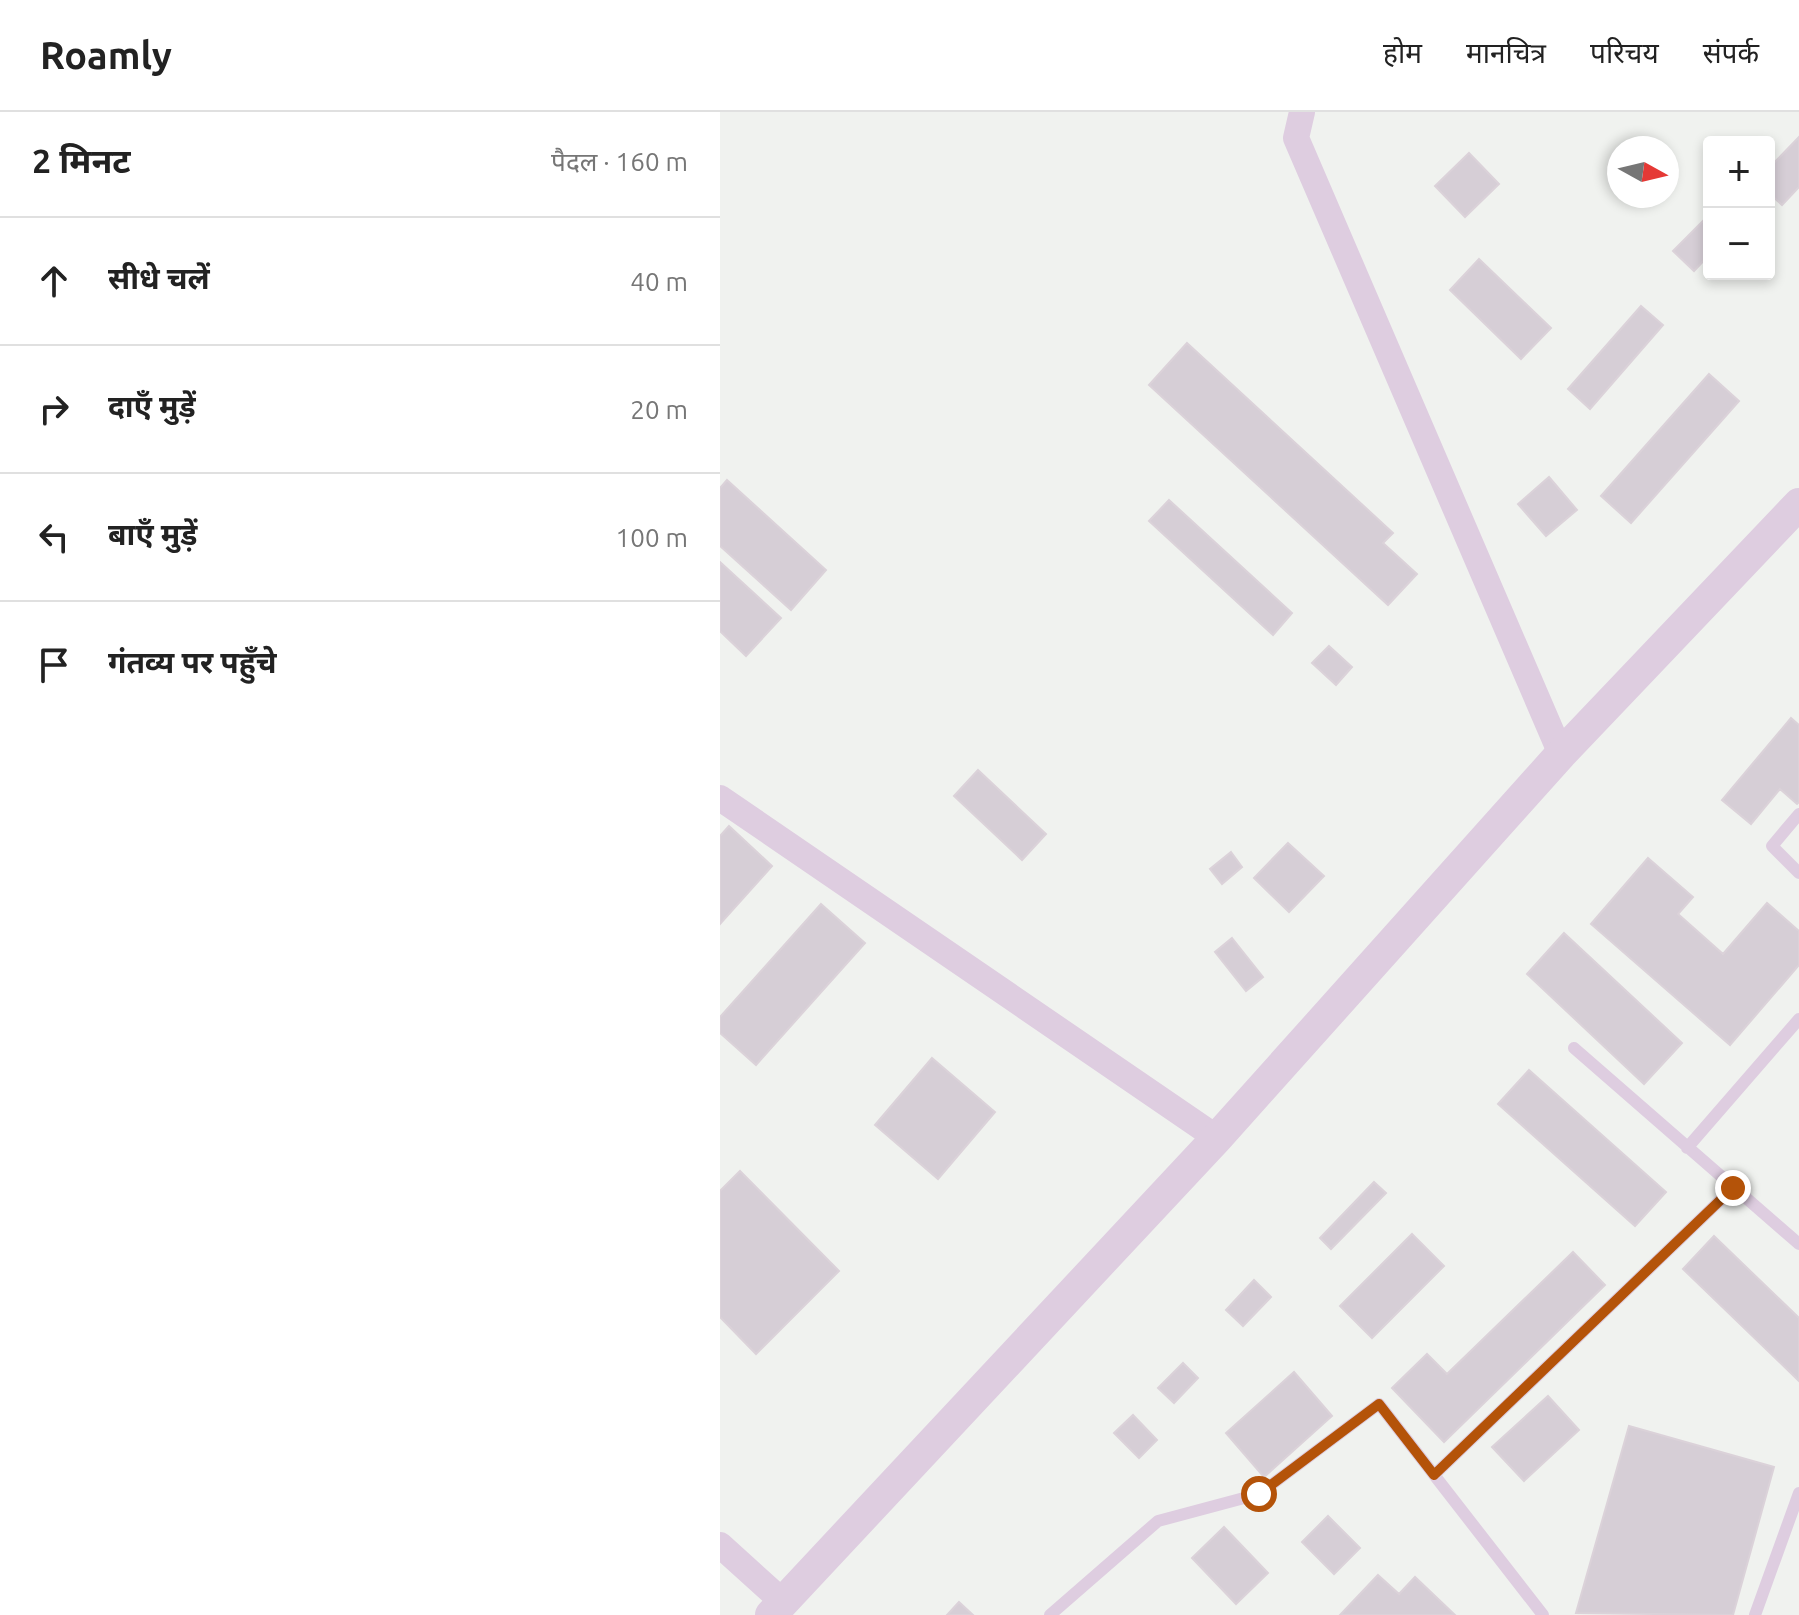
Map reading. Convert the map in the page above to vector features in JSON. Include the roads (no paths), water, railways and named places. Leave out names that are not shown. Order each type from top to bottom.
[{"type":"street","points":[[1302,112],[1296,138],[1561,754]]},
{"type":"street","points":[[720,1545],[777,1609],[1217,1138],[1561,754],[1799,504]]},
{"type":"street","points":[[720,798],[1217,1138]]},
{"type":"lane","points":[[1799,814],[1772,846],[1799,873]]},
{"type":"lane","points":[[1687,1148],[1799,1019]]},
{"type":"lane","points":[[1574,1048],[1799,1244]]},
{"type":"lane","points":[[1434,1475],[1733,1188]]},
{"type":"lane","points":[[1050,1615],[1158,1521],[1259,1494],[1379,1404],[1543,1615]]},
{"type":"lane","points":[[1755,1615],[1799,1493]]}]
